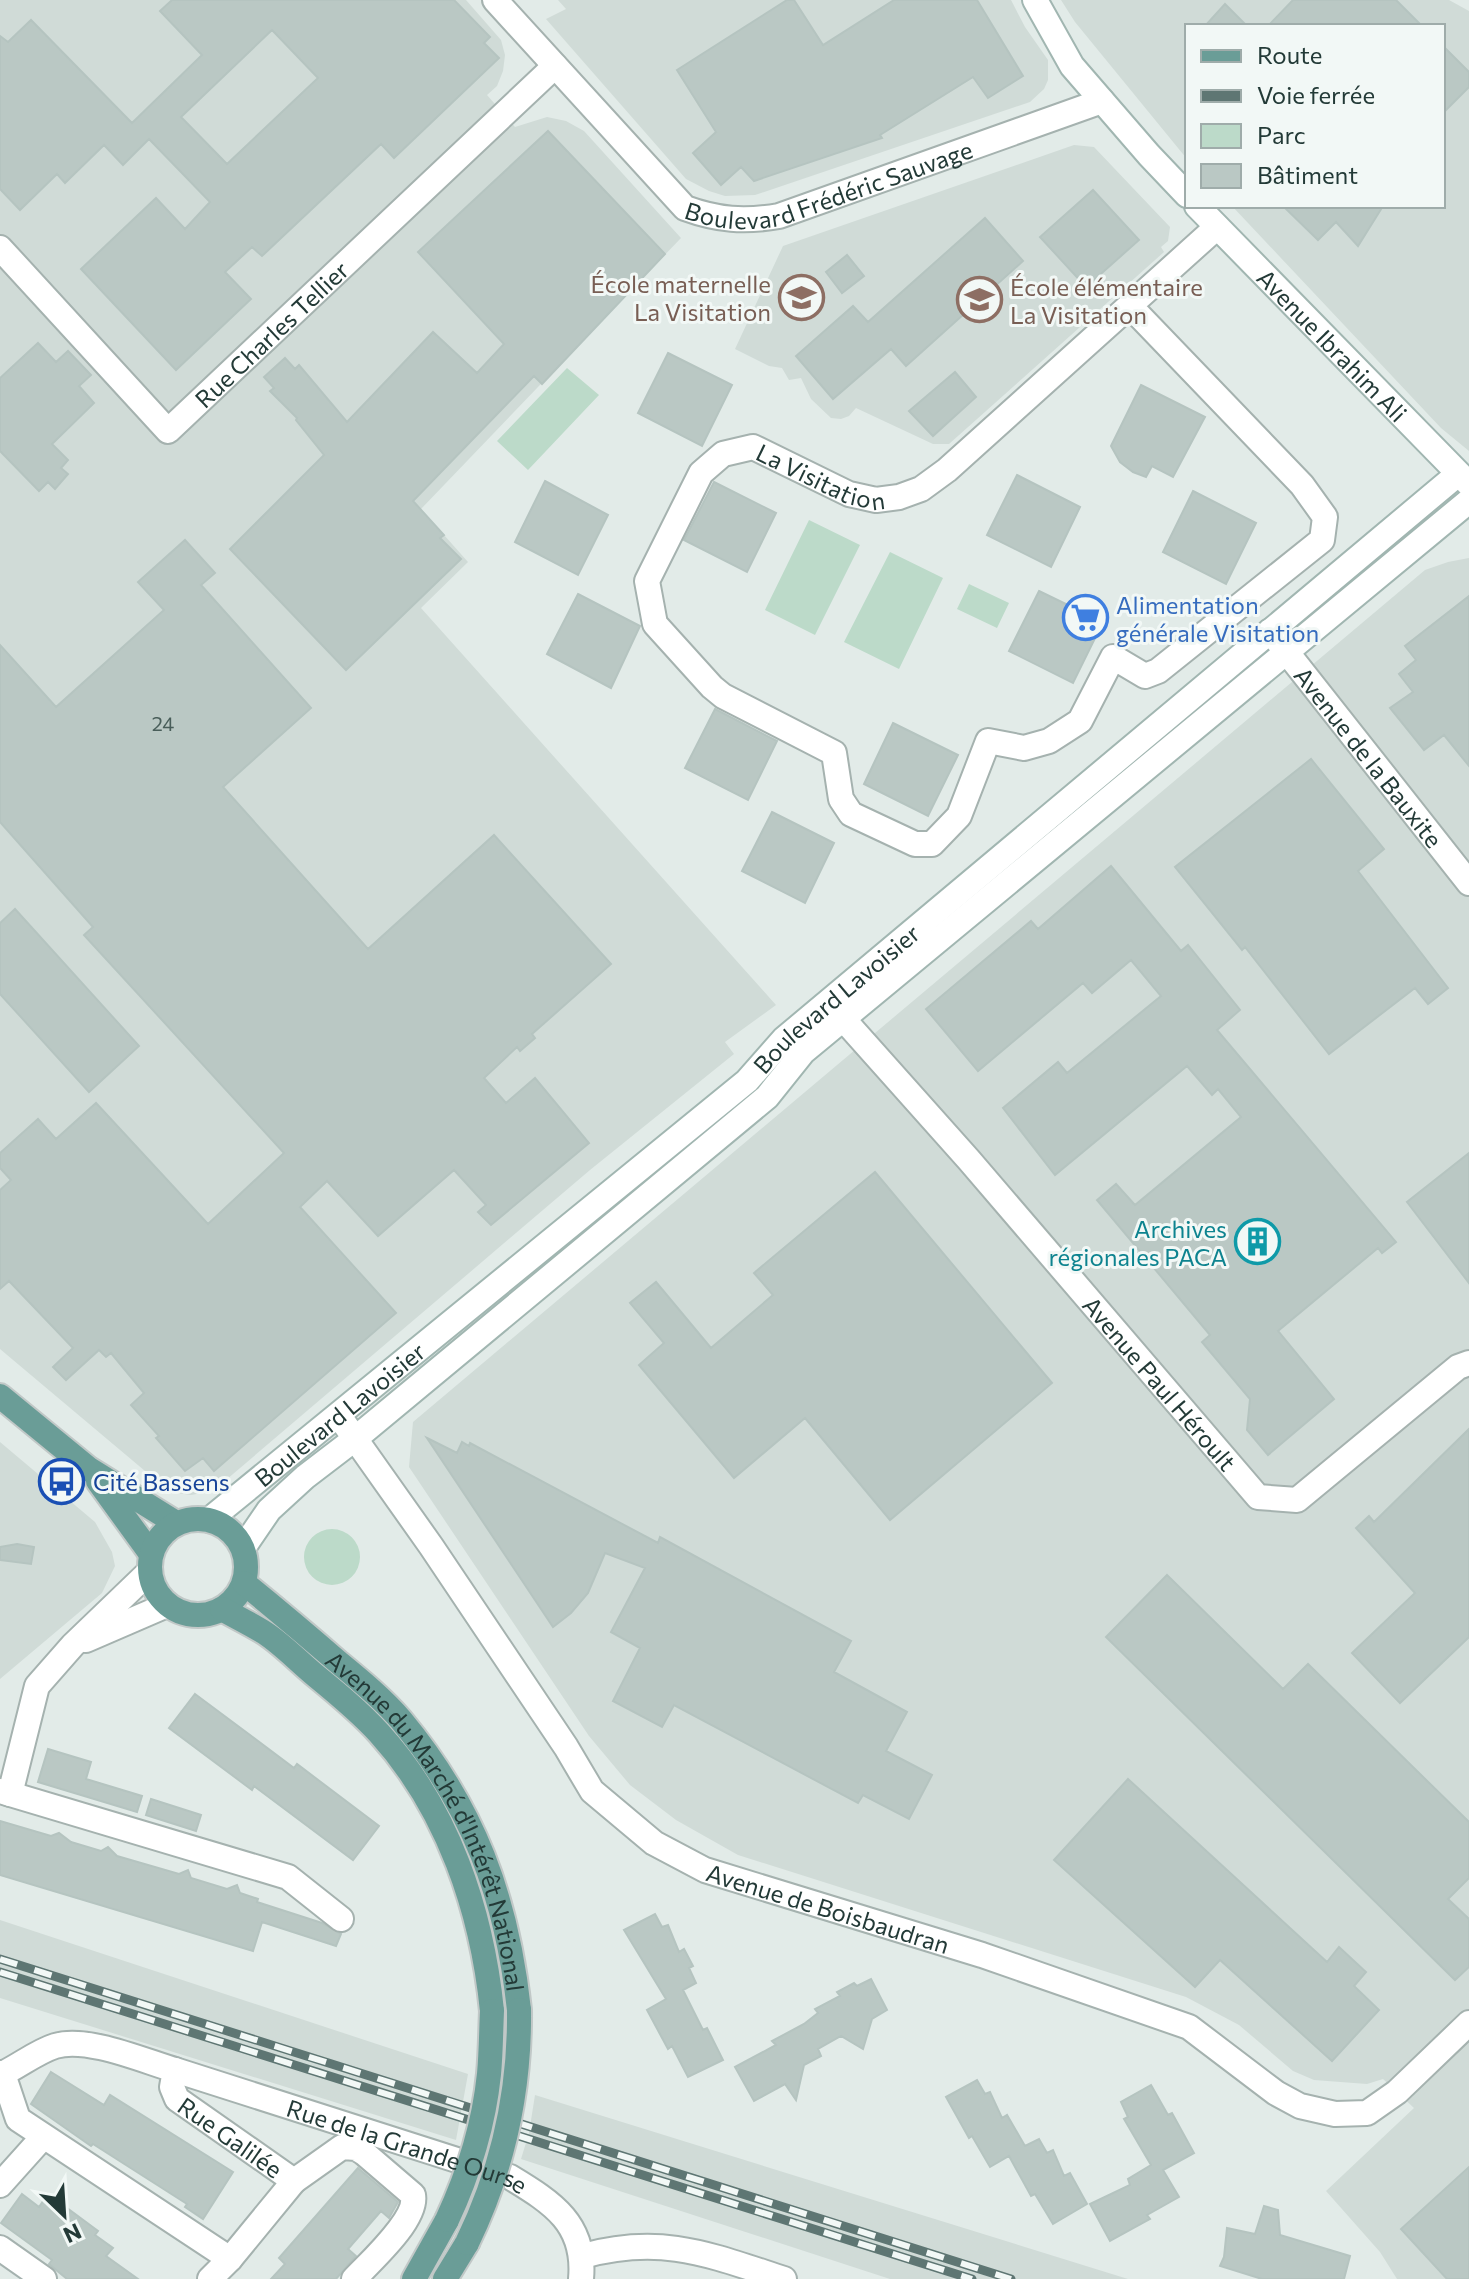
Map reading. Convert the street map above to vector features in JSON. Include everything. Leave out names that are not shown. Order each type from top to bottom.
[{"type":"main road","points":[[0,1396],[89,1469],[176,1523]]},
{"type":"main road","points":[[89,1469],[150,1563],[155,1591],[167,1605],[184,1614],[203,1616],[222,1609],[235,1599],[244,1583],[247,1566],[243,1548],[230,1530],[209,1520],[193,1519],[176,1523],[160,1536],[150,1563]]},
{"type":"main road","name":"Avenue du Marché d'Intérêt National","points":[[244,1583],[400,1718],[457,1803],[489,1868],[503,1911],[515,1968],[519,2010],[520,2055],[509,2127],[483,2209],[445,2279]]},
{"type":"main road","name":"Avenue du Marché d'Intérêt National","points":[[222,1609],[266,1633],[381,1734],[409,1772],[452,1849],[477,1916],[492,2011],[489,2074],[482,2112],[458,2196],[414,2279]]},
{"type":"street","name":"Boulevard Frédéric Sauvage","points":[[495,0],[685,208],[712,218],[733,221],[779,216],[1102,101]]},
{"type":"street","points":[[1035,0],[1072,66],[1185,193]]},
{"type":"street","name":"Rue Charles Tellier","points":[[0,248],[168,431],[555,66]]},
{"type":"street","name":"Avenue Ibrahim Ali","points":[[1199,208],[1464,479]]},
{"type":"street","name":"La Visitation","points":[[1130,306],[1302,485],[1325,517],[1322,540],[1158,671],[1145,676],[1113,657],[1080,721],[1049,741],[1024,748],[988,741],[959,816],[932,844],[915,844],[851,814],[841,799],[834,753],[723,696],[705,681],[655,624],[647,581],[701,473],[723,454],[753,447],[849,494],[876,500],[899,497],[921,489],[947,470],[1217,227]]},
{"type":"street","name":"Boulevard Lavoisier","points":[[243,1548],[269,1510],[305,1477],[767,1097],[836,1010],[1270,631],[1464,479]]},
{"type":"street","name":"Boulevard Lavoisier","points":[[209,1520],[747,1081],[784,1039],[836,1010],[1469,501]]},
{"type":"street","name":"Avenue de la Bauxite","points":[[1270,631],[1469,883]]},
{"type":"street","name":"Avenue Paul Héroult","points":[[836,1010],[1258,1497],[1297,1500],[1458,1367],[1469,1363]]},
{"type":"street","name":"Avenue de Boisbaudran","points":[[339,1416],[566,1747],[592,1791],[654,1843],[705,1870],[982,1955],[1189,2027],[1276,2093],[1300,2106],[1335,2114],[1367,2113],[1397,2092],[1469,2023]]},
{"type":"street","points":[[150,1563],[37,1686],[5,1792],[288,1877],[341,1919]]},
{"type":"street","points":[[73,1645],[167,1605]]},
{"type":"street","name":"Rue Galilée","points":[[1,2074],[54,2046],[71,2043],[95,2047],[175,2070],[172,2087],[177,2099],[294,2181],[342,2147],[356,2148],[413,2195],[415,2204],[410,2215],[354,2279]]},
{"type":"street","name":"Rue de la Grande Ourse","points":[[175,2070],[510,2177],[550,2202],[575,2234],[582,2268]]},
{"type":"street","points":[[1,2074],[18,2119],[230,2259]]},
{"type":"street","points":[[0,2185],[43,2137]]},
{"type":"street","points":[[210,2279],[294,2181]]},
{"type":"street","points":[[582,2268],[611,2248],[666,2245],[700,2251],[784,2279]]},
{"type":"street","points":[[0,2248],[44,2279]]},
{"type":"shaded area","points":[[0,0],[466,0],[501,40],[505,55],[503,71],[497,86],[487,95],[515,127],[547,117],[566,121],[584,131],[681,238],[421,509],[468,562],[421,608],[776,1005],[725,1042],[734,1054],[590,1170],[213,1491],[191,1495],[170,1492],[0,1349]]},
{"type":"shaded area","points":[[558,0],[1011,0],[1048,60],[1048,80],[1044,89],[1030,102],[755,195],[725,196],[686,179],[546,19],[566,9]]},
{"type":"shaded area","points":[[1061,0],[1449,0],[1469,11],[1469,451],[1441,428],[1234,208],[1445,208],[1445,24],[1185,24],[1185,157],[1075,22]]},
{"type":"shaded area","name":"École élémentaire La Visitation","points":[[1074,145],[1094,147],[1170,227],[1168,241],[1161,247],[1164,252],[949,444],[933,444],[856,408],[849,416],[831,418],[811,399],[801,378],[789,380],[782,368],[769,366],[735,349],[783,246]]},
{"type":"shaded area","points":[[1469,558],[1469,2279],[1397,2279],[1380,2252],[1326,2191],[1414,2108],[1383,2079],[1367,2084],[1314,2080],[1293,2071],[1239,2025],[1186,1997],[738,1855],[676,1820],[630,1785],[589,1736],[409,1467],[413,1422],[1425,570]]},
{"type":"shaded area","points":[[0,1442],[95,1522],[112,1552],[115,1566],[102,1593],[0,1679]]},
{"type":"shaded area","points":[[0,1920],[468,2074],[456,2140],[0,1998]]},
{"type":"shaded area","points":[[535,2095],[1128,2279],[890,2279],[521,2159]]},
{"type":"green space","points":[[567,368],[599,395],[528,470],[497,441]]},
{"type":"green space","points":[[809,520],[860,545],[815,635],[765,610]]},
{"type":"green space","points":[[890,552],[943,578],[899,669],[844,642]]},
{"type":"green space","points":[[969,584],[1009,603],[997,628],[957,609]]},
{"type":"green space","points":[[332,1529],[352,1537],[360,1557],[352,1577],[332,1585],[312,1577],[304,1557],[312,1537]]},
{"type":"building","points":[[172,0],[454,0],[490,37],[484,43],[499,58],[394,158],[381,144],[262,256],[252,247],[225,272],[251,299],[176,370],[81,269],[156,198],[185,229],[210,202],[149,139],[123,165],[104,145],[65,183],[57,174],[20,210],[0,189],[0,36],[8,42],[31,20],[132,123],[202,55],[160,11]],"holes":[[[272,30],[318,78],[227,164],[181,117]]]},
{"type":"building","points":[[787,0],[794,0],[823,45],[894,0],[977,0],[1023,76],[988,98],[973,77],[880,135],[882,138],[754,181],[741,167],[721,185],[693,153],[716,132],[677,70]]},
{"type":"building","points":[[1293,0],[1396,0],[1420,24],[1270,24]]},
{"type":"building","points":[[1225,4],[1245,24],[1207,24]]},
{"type":"building","points":[[1445,48],[1469,72],[1469,87],[1445,111]]},
{"type":"building","points":[[548,131],[665,254],[542,384],[534,376],[413,501],[444,535],[440,538],[461,559],[346,670],[230,549],[324,455],[297,418],[270,391],[274,388],[264,377],[285,358],[295,369],[299,365],[347,422],[433,332],[477,373],[504,344],[418,252]]},
{"type":"building","points":[[1093,190],[1139,240],[1086,287],[1040,237]]},
{"type":"building","points":[[1285,208],[1382,208],[1358,246],[1336,222],[1318,240]]},
{"type":"building","points":[[985,218],[1023,261],[906,366],[891,349],[833,399],[796,356],[853,306],[868,322]]},
{"type":"building","points":[[847,255],[864,276],[842,293],[826,272]]},
{"type":"building","points":[[38,343],[56,362],[68,351],[91,375],[79,386],[94,403],[52,444],[68,460],[61,468],[68,474],[55,489],[48,482],[39,491],[0,451],[0,378]]},
{"type":"building","points":[[668,353],[732,385],[702,446],[638,413]]},
{"type":"building","points":[[955,372],[976,397],[933,436],[909,411]]},
{"type":"building","points":[[1141,385],[1205,417],[1173,477],[1152,466],[1146,477],[1133,472],[1120,462],[1111,446]]},
{"type":"building","points":[[1017,475],[1080,507],[1051,567],[987,535]]},
{"type":"building","points":[[545,481],[608,515],[578,575],[515,542]]},
{"type":"building","points":[[714,482],[776,513],[747,572],[684,540]]},
{"type":"building","points":[[1193,491],[1256,523],[1226,584],[1163,552]]},
{"type":"building","points":[[185,540],[215,573],[201,585],[311,708],[223,787],[368,949],[494,835],[611,964],[532,1034],[535,1038],[520,1051],[517,1047],[484,1078],[506,1103],[535,1078],[589,1143],[491,1225],[478,1212],[486,1205],[454,1170],[378,1236],[327,1181],[300,1207],[396,1313],[214,1471],[203,1458],[185,1471],[156,1438],[159,1436],[131,1405],[144,1393],[111,1353],[106,1357],[99,1350],[66,1380],[53,1367],[73,1348],[9,1281],[0,1289],[0,1190],[11,1180],[0,1168],[0,1153],[38,1119],[56,1139],[96,1103],[208,1224],[284,1153],[84,935],[93,927],[0,822],[0,645],[56,707],[164,610],[138,582]]},
{"type":"building","points":[[1039,591],[1103,622],[1073,683],[1009,651]]},
{"type":"building","points":[[578,594],[640,626],[611,688],[547,654]]},
{"type":"building","points":[[1469,596],[1469,766],[1444,735],[1424,750],[1390,708],[1413,692],[1399,674],[1416,660],[1405,646]]},
{"type":"building","points":[[715,709],[777,741],[748,800],[685,768]]},
{"type":"building","points":[[893,723],[958,755],[928,816],[864,784]]},
{"type":"building","points":[[1311,759],[1384,849],[1358,871],[1448,988],[1428,1004],[1415,988],[1329,1054],[1245,947],[1242,950],[1175,867]]},
{"type":"building","points":[[772,812],[834,843],[805,903],[742,871]]},
{"type":"building","points":[[1111,866],[1181,951],[1188,945],[1240,1010],[1217,1030],[1396,1242],[1382,1253],[1378,1248],[1278,1331],[1334,1399],[1268,1455],[1247,1430],[1250,1399],[1202,1342],[1210,1335],[1097,1200],[1116,1184],[1135,1205],[1241,1117],[1218,1089],[1212,1095],[1187,1066],[1055,1175],[1003,1108],[1058,1062],[1067,1073],[1161,996],[1131,960],[1092,993],[1083,983],[978,1071],[926,1009],[1031,921],[1038,929]]},
{"type":"building","points":[[15,909],[139,1046],[89,1092],[0,994],[0,923]]},
{"type":"building","points":[[1469,1153],[1469,1283],[1407,1202]]},
{"type":"building","points":[[875,1172],[1052,1383],[890,1520],[805,1418],[734,1478],[639,1365],[664,1343],[630,1303],[656,1282],[711,1348],[773,1295],[754,1273]]},
{"type":"building","points":[[1469,1429],[1469,1637],[1400,1703],[1352,1653],[1415,1593],[1356,1528],[1369,1516],[1374,1522]]},
{"type":"building","points":[[427,1438],[457,1453],[462,1442],[469,1446],[470,1443],[658,1543],[660,1537],[851,1641],[834,1672],[907,1712],[886,1751],[932,1775],[909,1819],[863,1795],[858,1803],[674,1705],[662,1727],[613,1701],[640,1648],[611,1632],[645,1568],[605,1553],[588,1593],[571,1613],[553,1627]]},
{"type":"building","points":[[17,1544],[34,1547],[31,1564],[0,1560],[0,1547]]},
{"type":"building","points":[[1167,1575],[1283,1689],[1308,1664],[1469,1822],[1469,1878],[1448,1899],[1469,1919],[1469,1967],[1455,1980],[1106,1637]]},
{"type":"building","points":[[195,1694],[294,1768],[297,1764],[379,1826],[353,1860],[254,1786],[252,1790],[169,1728]]},
{"type":"building","points":[[48,1749],[91,1762],[86,1779],[142,1796],[137,1812],[38,1782]]},
{"type":"building","points":[[1128,1779],[1327,1962],[1339,1947],[1366,1972],[1354,1986],[1379,2010],[1332,2061],[1220,1960],[1195,1987],[1054,1860]]},
{"type":"building","points":[[151,1799],[201,1815],[196,1831],[146,1815]]},
{"type":"building","points":[[0,1821],[51,1836],[59,1833],[71,1842],[101,1851],[108,1847],[117,1856],[179,1874],[188,1870],[191,1878],[227,1889],[237,1885],[240,1893],[258,1899],[257,1902],[322,1923],[341,1934],[336,1946],[262,1922],[253,1951],[0,1875]]},
{"type":"building","points":[[655,1914],[662,1927],[668,1925],[679,1952],[684,1949],[693,1966],[689,1968],[696,1983],[683,1990],[703,2030],[707,2028],[723,2060],[688,2077],[672,2046],[668,2049],[647,2010],[666,1999],[624,1930]]},
{"type":"building","points":[[871,1979],[887,2010],[872,2019],[863,2049],[841,2036],[818,2049],[821,2056],[804,2065],[796,2100],[785,2084],[754,2101],[735,2067],[776,2045],[772,2041],[804,2024],[818,2013],[815,2009],[840,1996],[837,1992]]},
{"type":"building","points":[[51,2072],[104,2105],[110,2095],[233,2172],[203,2219],[185,2207],[187,2204],[93,2144],[91,2146],[31,2104]]},
{"type":"building","points":[[977,2080],[985,2094],[990,2092],[1002,2118],[1007,2115],[1025,2146],[1039,2139],[1047,2153],[1053,2150],[1064,2176],[1070,2173],[1087,2204],[1053,2224],[1035,2194],[1031,2196],[1009,2156],[990,2167],[946,2097]]},
{"type":"building","points":[[1151,2085],[1168,2115],[1172,2113],[1194,2153],[1163,2170],[1179,2197],[1147,2215],[1150,2219],[1110,2241],[1090,2204],[1130,2185],[1128,2179],[1151,2165],[1124,2119],[1128,2117],[1121,2102]]},
{"type":"building","points":[[1469,2167],[1469,2279],[1447,2279],[1401,2229]]},
{"type":"building","points":[[358,2168],[398,2202],[389,2218],[381,2211],[348,2249],[356,2256],[336,2279],[271,2279],[285,2264],[279,2258]]},
{"type":"building","points":[[22,2194],[39,2207],[48,2194],[98,2231],[95,2235],[113,2248],[106,2256],[138,2279],[67,2279],[49,2264],[52,2260],[1,2223]]},
{"type":"building","points":[[1264,2206],[1278,2210],[1280,2235],[1350,2256],[1344,2279],[1262,2279],[1220,2266],[1227,2228],[1255,2234]]},
{"type":"railway","points":[[0,1959],[1011,2279]]},
{"type":"railway","points":[[0,1972],[972,2279]]},
{"type":"place","name":"École maternelle La Visitation","points":[[802,297]]},
{"type":"place","name":"École élémentaire La Visitation","points":[[979,300]]},
{"type":"place","name":"Alimentation générale Visitation","points":[[1085,618]]},
{"type":"place","name":"Archives régionales PACA","points":[[1258,1242]]},
{"type":"place","name":"Cité Bassens","points":[[62,1481]]}]
